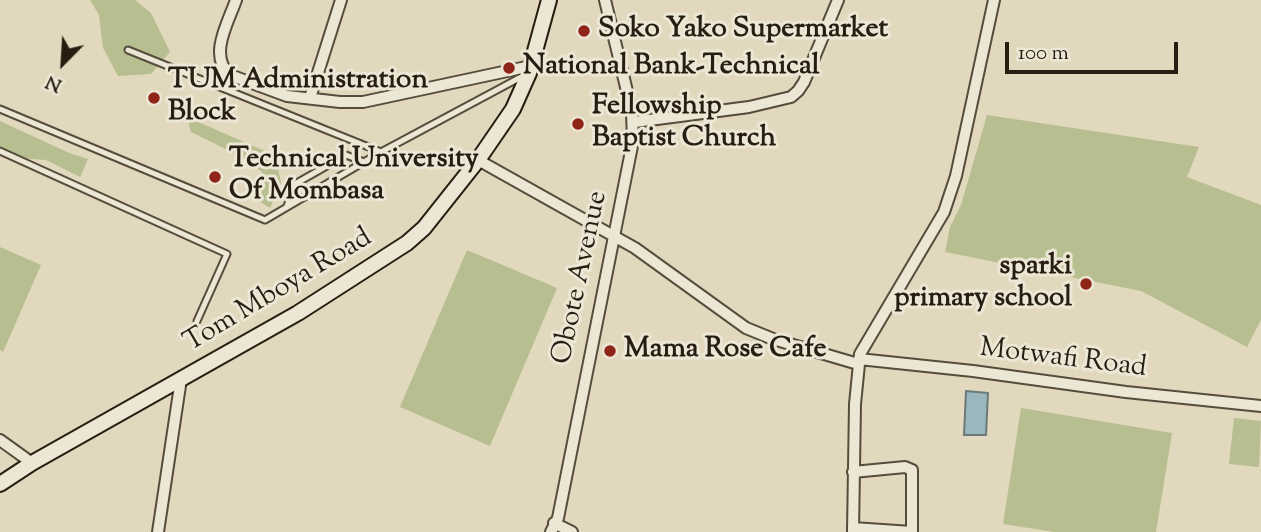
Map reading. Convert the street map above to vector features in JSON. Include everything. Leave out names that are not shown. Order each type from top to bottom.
[{"type":"main road","name":"Tom Mboya Road","points":[[0,484],[32,463],[298,313],[407,243],[424,228],[478,160],[513,109],[530,69],[549,0]]},
{"type":"street","points":[[236,0],[220,46],[219,60],[223,69],[230,75],[287,96],[340,103],[363,102],[530,69]]},
{"type":"street","points":[[310,98],[341,0]]},
{"type":"street","name":"Obote Avenue","points":[[572,532],[553,528],[558,518],[628,168],[634,122],[605,0]]},
{"type":"street","points":[[634,122],[749,107],[791,97],[804,82],[838,0]]},
{"type":"street","points":[[853,472],[905,467],[912,470],[912,531],[853,530],[853,472],[859,362],[863,347],[944,212],[956,176],[994,0]]},
{"type":"street","name":"Motwafi Road","points":[[478,160],[613,234],[746,328],[773,339],[859,362],[973,371],[1126,392],[1261,406]]},
{"type":"street","points":[[158,532],[181,379]]},
{"type":"street","points":[[0,440],[32,463]]},
{"type":"lane","points":[[128,50],[381,152]]},
{"type":"lane","points":[[0,109],[265,220],[530,69]]},
{"type":"lane","points":[[0,151],[227,254],[197,321]]},
{"type":"lane","points":[[287,207],[295,184],[346,155],[364,162]]},
{"type":"green space","points":[[90,0],[135,0],[151,13],[170,52],[151,74],[118,76],[103,48],[99,15]]},
{"type":"green space","points":[[987,115],[1199,147],[1187,177],[1261,205],[1261,320],[1247,347],[1141,291],[945,252],[950,227],[961,205]]},
{"type":"green space","points":[[187,117],[276,156],[281,184],[270,208],[245,192],[258,187],[262,172],[242,157],[191,132]]},
{"type":"green space","points":[[0,121],[88,159],[80,177],[46,160],[2,157]]},
{"type":"green space","points":[[0,247],[41,265],[3,352],[0,350]]},
{"type":"green space","points":[[467,250],[557,288],[490,446],[400,407]]},
{"type":"green space","points":[[1021,408],[1172,433],[1156,532],[1054,532],[1003,524]]},
{"type":"green space","points":[[1234,418],[1261,421],[1259,467],[1229,464]]},
{"type":"water","points":[[966,391],[988,393],[986,435],[964,435]]},
{"type":"place","name":"Soko Yako Supermarket","points":[[584,31]]},
{"type":"place","name":"National Bank-Technical","points":[[509,68]]},
{"type":"place","name":"TUM Administration Block","points":[[154,98]]},
{"type":"place","name":"Fellowship Baptist Church","points":[[578,124]]},
{"type":"place","name":"Technical University Of Mombasa","points":[[215,177]]},
{"type":"place","name":"sparki primary school","points":[[1086,284]]},
{"type":"place","name":"Mama Rose Cafe","points":[[610,351]]}]
